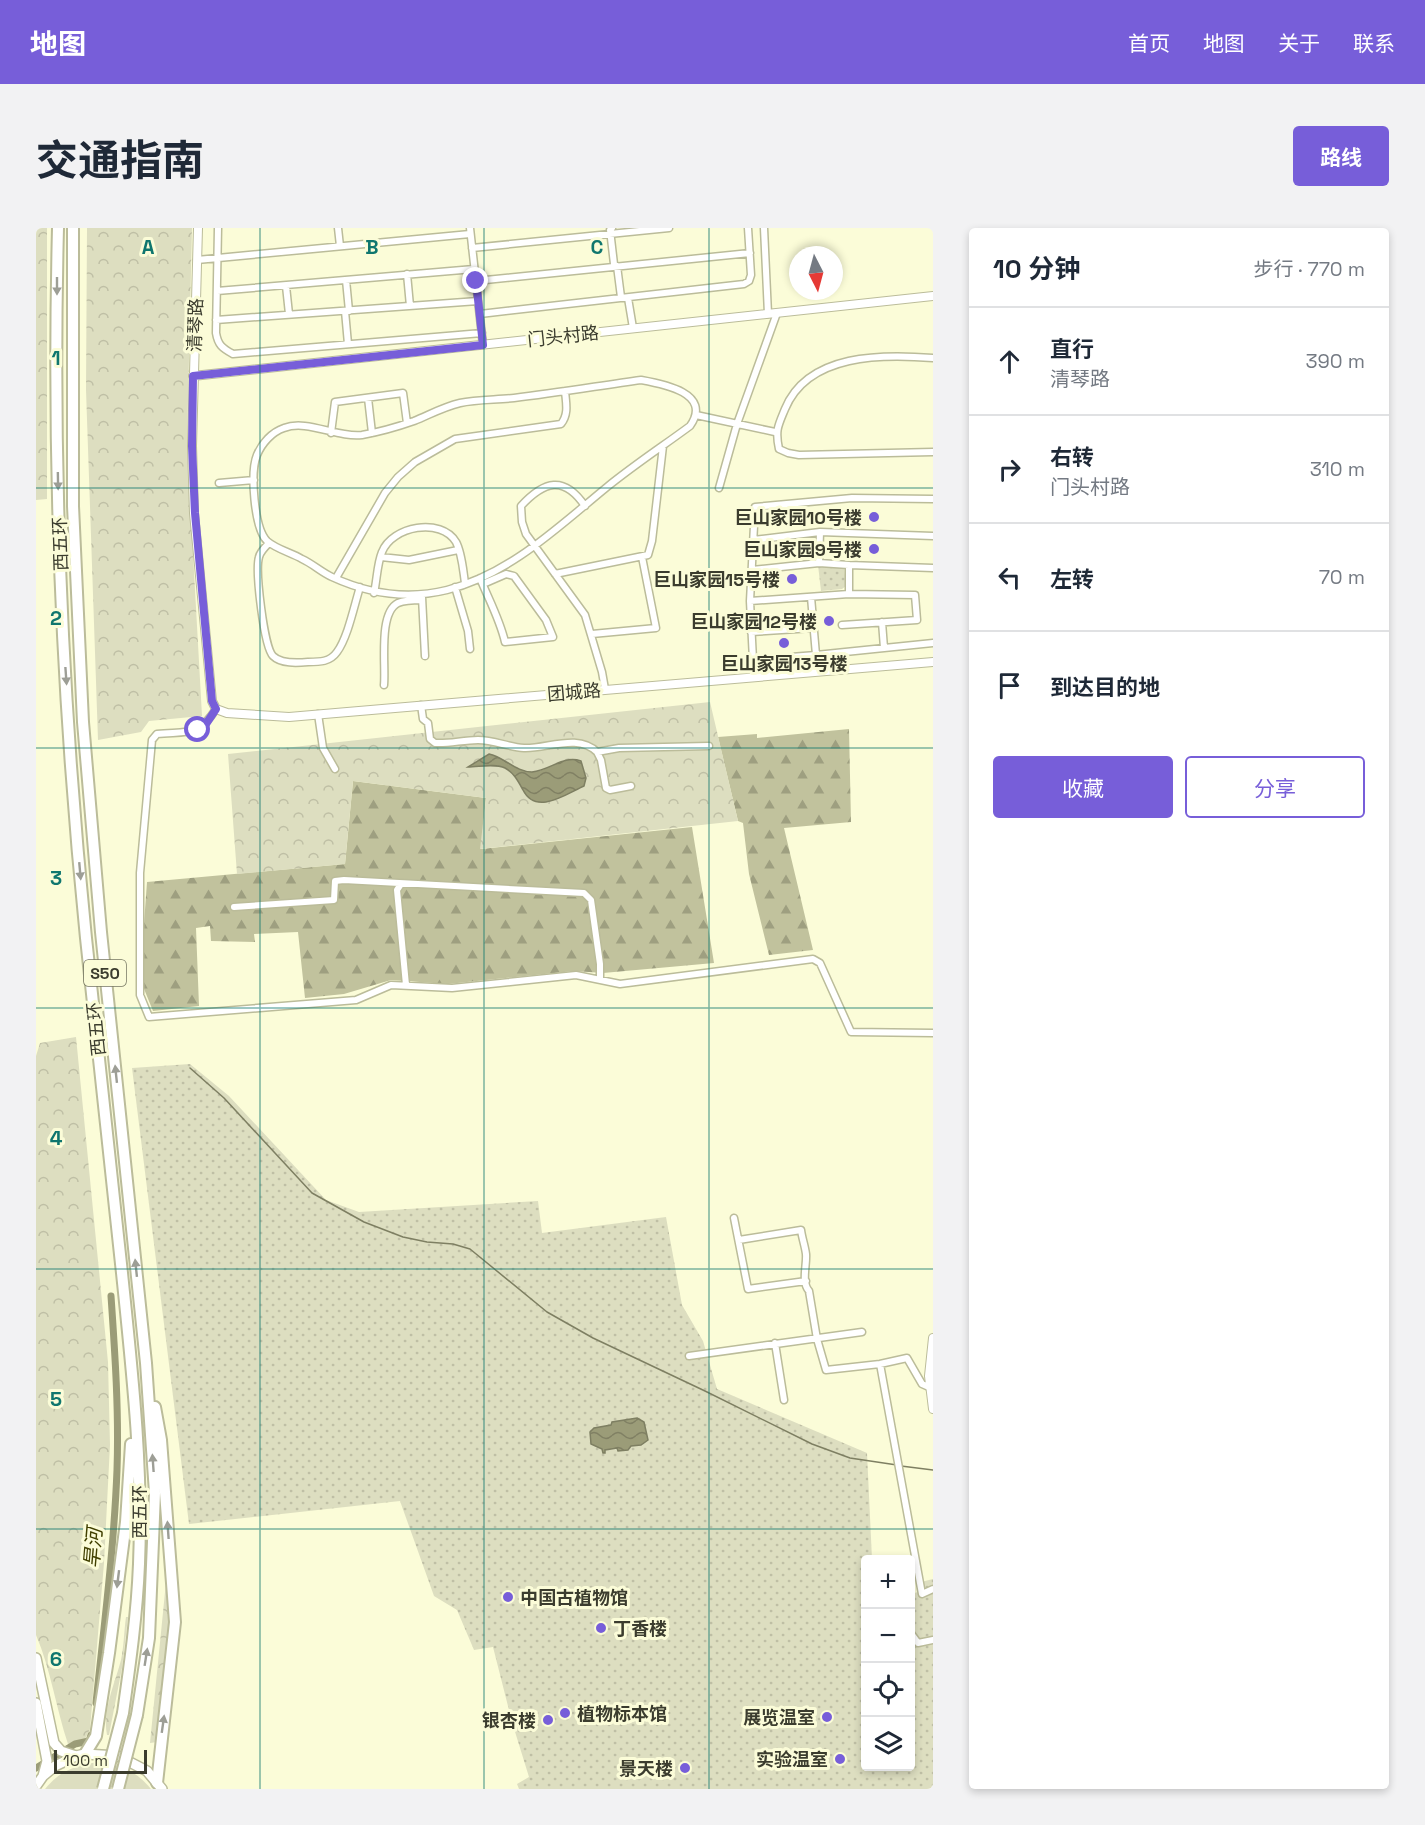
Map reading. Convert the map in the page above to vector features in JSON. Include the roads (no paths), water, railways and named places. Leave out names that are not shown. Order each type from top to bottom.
[{"type":"highway","name":"西五环","points":[[57,228],[58,507],[69,723],[86,935],[135,1395],[140,1493],[139,1564],[134,1637],[123,1713],[103,1789]]},
{"type":"highway","name":"西五环","points":[[73,228],[73,495],[83,722],[101,932],[146,1364],[155,1493],[149,1638],[137,1715],[118,1789]]},
{"type":"highway","points":[[146,1364],[161,1440],[175,1622],[160,1786]]},
{"type":"highway","points":[[80,1755],[96,1736],[109,1653],[126,1522],[135,1395]]},
{"type":"main road","points":[[36,1658],[54,1743],[62,1751],[80,1755],[118,1756],[147,1771],[160,1786]]},
{"type":"main road","points":[[36,1703],[47,1761],[43,1776]]},
{"type":"main road","points":[[36,1786],[43,1776],[55,1766],[80,1755]]},
{"type":"street","name":"清琴路","points":[[198,228],[192,446],[195,513],[212,701],[216,709]]},
{"type":"street","points":[[218,228],[216,320],[218,343],[233,354],[482,333]]},
{"type":"street","points":[[338,228],[340,246]]},
{"type":"street","points":[[472,248],[611,231],[669,228]]},
{"type":"street","points":[[480,314],[744,284],[749,281],[751,275],[748,228]]},
{"type":"street","points":[[719,488],[773,314],[764,228]]},
{"type":"street","points":[[197,260],[470,231],[483,345]]},
{"type":"street","points":[[611,231],[614,264],[617,266],[621,297],[628,298]]},
{"type":"street","points":[[476,281],[750,253]]},
{"type":"street","points":[[217,291],[474,268]]},
{"type":"street","points":[[407,274],[410,306]]},
{"type":"street","points":[[346,280],[348,344]]},
{"type":"street","points":[[286,286],[289,314]]},
{"type":"street","name":"门头村路","points":[[193,376],[933,296]]},
{"type":"street","points":[[628,298],[633,328]]},
{"type":"street","points":[[216,320],[478,301]]},
{"type":"street","points":[[933,358],[876,356],[846,361],[824,370],[796,391],[787,404],[775,432],[779,449],[799,455],[933,452]]},
{"type":"street","points":[[422,596],[374,593],[336,578],[269,543],[262,534],[258,518],[254,480],[256,456],[268,438],[285,427],[312,427],[331,433],[359,435],[372,433],[461,403],[640,380],[660,383],[681,390],[693,400],[696,415],[690,426],[521,556],[481,581]]},
{"type":"street","points":[[336,578],[384,493],[415,462],[455,439],[561,424],[566,418],[567,410],[565,391]]},
{"type":"street","points":[[331,433],[335,402],[403,393],[407,423]]},
{"type":"street","points":[[368,398],[372,433]]},
{"type":"street","points":[[696,415],[775,432]]},
{"type":"street","points":[[555,574],[648,555],[652,541],[663,446]]},
{"type":"street","points":[[219,483],[254,480]]},
{"type":"street","points":[[585,506],[573,491],[563,485],[551,484],[530,496],[521,506],[522,522],[534,546],[585,615],[602,672],[604,689]]},
{"type":"street","points":[[933,499],[852,498],[755,507],[750,601],[753,660],[933,643]]},
{"type":"street","points":[[374,593],[382,551],[390,539],[398,532],[419,528],[433,528],[445,532],[455,542],[465,583]]},
{"type":"street","points":[[753,540],[820,532],[933,536]]},
{"type":"street","points":[[819,563],[820,532]]},
{"type":"street","points":[[269,543],[259,554],[257,566],[262,619],[271,654],[280,661],[328,660],[337,652],[344,638],[360,587]]},
{"type":"street","points":[[381,557],[410,560],[458,550]]},
{"type":"street","points":[[592,634],[656,628],[642,557]]},
{"type":"street","points":[[752,570],[819,563],[933,568]]},
{"type":"street","points":[[849,565],[849,594]]},
{"type":"street","points":[[384,685],[386,622],[391,609],[397,603],[465,583],[506,574],[514,576],[546,620],[553,637],[506,642],[499,619],[481,581]]},
{"type":"street","points":[[455,587],[468,631],[470,649]]},
{"type":"street","points":[[750,601],[849,594],[915,595],[917,620],[842,625]]},
{"type":"street","points":[[422,596],[425,656]]},
{"type":"street","points":[[811,597],[816,655]]},
{"type":"street","points":[[882,622],[884,648]]},
{"type":"street","points":[[751,632],[813,628]]},
{"type":"street","name":"团城路","points":[[216,709],[227,713],[289,717],[933,662]]},
{"type":"street","points":[[421,705],[423,719],[428,723],[430,739],[435,743],[477,740],[525,748],[571,743],[587,745],[597,752],[601,760],[606,788],[610,790],[631,786]]},
{"type":"street","points":[[216,709],[206,724],[198,730],[157,734],[152,740],[140,873],[140,996],[149,1017],[356,1000],[391,985],[452,988],[576,975],[620,984],[813,959],[820,963],[851,1032],[933,1034]]},
{"type":"street","points":[[318,714],[323,748],[335,769]]},
{"type":"street","points":[[597,752],[619,748],[709,746]]},
{"type":"street","points":[[234,907],[334,900],[335,881],[344,880],[584,893],[591,900],[600,980]]},
{"type":"street","points":[[401,884],[397,890],[406,985]]},
{"type":"street","points":[[734,1218],[748,1289],[806,1281]]},
{"type":"street","points":[[739,1240],[801,1230],[806,1257],[804,1263],[806,1288],[809,1291],[817,1339],[826,1370],[880,1364],[908,1358],[922,1384],[931,1388]]},
{"type":"street","points":[[688,1356],[862,1332]]},
{"type":"street","points":[[933,1338],[929,1376],[933,1409]]},
{"type":"street","points":[[775,1343],[784,1400]]},
{"type":"street","points":[[880,1364],[922,1594],[933,1589]]},
{"type":"street","points":[[915,1639],[918,1643],[933,1640]]},
{"type":"water","points":[[489,754],[521,770],[532,772],[563,761],[581,761],[586,778],[584,786],[552,801],[535,801],[529,798],[516,778],[505,768],[492,765],[468,767]]},
{"type":"water","points":[[637,1418],[644,1422],[648,1440],[641,1445],[631,1446],[628,1450],[618,1451],[617,1448],[605,1450],[603,1453],[602,1449],[591,1444],[590,1432],[594,1428]]},
{"type":"waterway","points":[[190,1068],[224,1098],[312,1193],[364,1222],[403,1237],[453,1244],[470,1249],[547,1312],[593,1338],[812,1444],[850,1458],[897,1465]]},
{"type":"waterway","name":"旱河","points":[[96,1703],[116,1499],[117,1405],[111,1296]]},
{"type":"waterway","points":[[901,1466],[933,1470]]},
{"type":"waterway","name":"旱河","points":[[36,1768],[75,1744],[89,1741],[91,1735]]},
{"type":"place","name":"巨山家园10号楼","points":[[874,517]]},
{"type":"place","name":"巨山家园9号楼","points":[[874,549]]},
{"type":"place","name":"巨山家园15号楼","points":[[792,579]]},
{"type":"place","name":"巨山家园12号楼","points":[[829,621]]},
{"type":"place","name":"巨山家园13号楼","points":[[784,643]]},
{"type":"place","name":"中国古植物馆","points":[[508,1597]]},
{"type":"place","name":"丁香楼","points":[[601,1628]]},
{"type":"place","name":"植物标本馆","points":[[565,1713]]},
{"type":"place","name":"展览温室","points":[[827,1717]]},
{"type":"place","name":"银杏楼","points":[[548,1720]]},
{"type":"place","name":"实验温室","points":[[840,1759]]},
{"type":"place","name":"景天楼","points":[[685,1768]]}]
